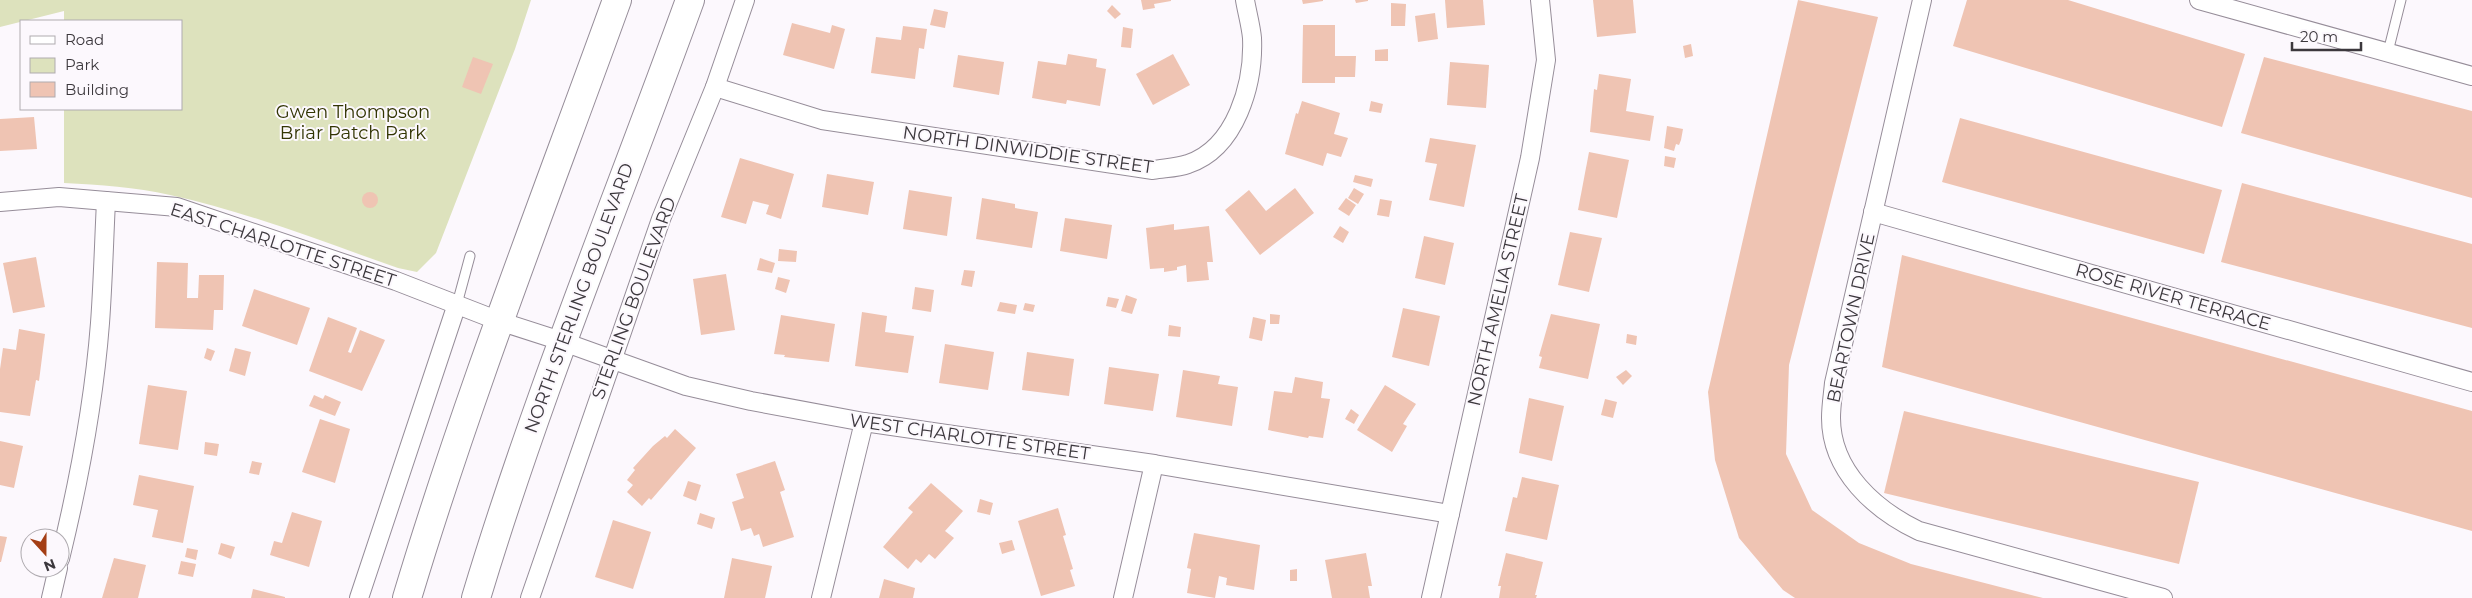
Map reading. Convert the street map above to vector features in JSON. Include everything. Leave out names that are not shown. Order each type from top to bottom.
[{"type":"main road","points":[[407,598],[442,480],[617,0]]},
{"type":"main road","name":"NORTH STERLING BOULEVARD","points":[[476,598],[513,479],[561,341],[690,0]]},
{"type":"street","name":"STERLING BOULEVARD","points":[[530,598],[612,358],[662,219],[715,86],[745,0]]},
{"type":"street","name":"NORTH DINWIDDIE STREET","points":[[715,86],[822,120],[1153,170],[1188,164],[1214,150],[1233,125],[1247,92],[1252,38],[1245,0]]},
{"type":"street","name":"NORTH AMELIA STREET","points":[[1431,598],[1530,158],[1546,60],[1540,0]]},
{"type":"street","name":"BEARTOWN DRIVE","points":[[1922,0],[1834,383],[1831,419],[1836,447],[1853,480],[1873,503],[1894,519],[1919,531],[2164,598]]},
{"type":"street","points":[[2199,0],[2472,76]]},
{"type":"street","name":"EAST CHARLOTTE STREET","points":[[0,202],[59,197],[177,208],[458,304],[499,321]]},
{"type":"street","points":[[68,528],[74,502],[91,399],[100,323],[106,201]]},
{"type":"street","name":"ROSE RIVER TERRACE","points":[[1873,212],[2472,382]]},
{"type":"street","points":[[359,598],[458,304]]},
{"type":"street","name":"WEST CHARLOTTE STREET","points":[[499,321],[612,358],[686,386],[751,401],[864,422],[1154,464],[1450,514]]},
{"type":"street","points":[[821,598],[864,422]]},
{"type":"street","points":[[1123,598],[1154,464]]},
{"type":"street","points":[[51,598],[56,578]]},
{"type":"lane","points":[[2388,52],[2402,0]]},
{"type":"lane","points":[[458,304],[470,256]]},
{"type":"green space","name":"Gwen Thompson Briar Patch Park","points":[[0,0],[531,0],[515,49],[436,253],[417,272],[398,268],[285,228],[199,202],[144,190],[64,183],[64,110],[182,110],[182,20],[64,20],[64,11],[28,20],[20,20],[20,22],[0,27]]},
{"type":"building","points":[[1141,0],[1171,1],[1154,4],[1155,8],[1143,10]]},
{"type":"building","points":[[1302,0],[1323,0],[1323,1],[1303,4]]},
{"type":"building","points":[[1355,0],[1368,0],[1368,1],[1356,3]]},
{"type":"building","points":[[1445,0],[1483,0],[1485,25],[1447,28]]},
{"type":"building","points":[[1593,0],[1633,0],[1636,33],[1597,37]]},
{"type":"building","points":[[1798,0],[1878,17],[1789,365],[1786,454],[1812,510],[1859,543],[1911,564],[2043,598],[1795,598],[1783,590],[1739,538],[1715,460],[1708,392]]},
{"type":"building","points":[[1967,0],[2068,0],[2245,54],[2222,127],[1953,46]]},
{"type":"building","points":[[1391,3],[1406,4],[1405,26],[1391,26]]},
{"type":"building","points":[[1112,5],[1121,14],[1115,19],[1107,11]]},
{"type":"building","points":[[934,9],[948,12],[945,28],[930,25]]},
{"type":"building","points":[[1435,13],[1438,39],[1418,42],[1415,16]]},
{"type":"building","points":[[792,23],[830,33],[832,25],[845,29],[834,69],[783,55]]},
{"type":"building","points":[[1303,25],[1335,25],[1335,56],[1356,56],[1355,77],[1335,77],[1335,83],[1302,83]]},
{"type":"building","points":[[903,26],[927,29],[924,49],[919,48],[915,79],[871,73],[876,37],[901,40]]},
{"type":"building","points":[[1123,27],[1133,29],[1131,48],[1121,47]]},
{"type":"building","points":[[1691,44],[1693,56],[1685,58],[1683,46]]},
{"type":"building","points":[[1388,49],[1388,61],[1375,61],[1375,50]]},
{"type":"building","points":[[1068,54],[1097,59],[1096,67],[1106,69],[1100,106],[1067,100],[1066,104],[1032,98],[1038,61],[1066,65]]},
{"type":"building","points":[[1173,54],[1190,85],[1153,105],[1136,74]]},
{"type":"building","points":[[958,55],[1004,62],[999,95],[953,87]]},
{"type":"building","points":[[473,57],[493,64],[481,94],[462,87]]},
{"type":"building","points":[[2264,57],[2472,111],[2472,198],[2241,133]]},
{"type":"building","points":[[1450,62],[1489,65],[1486,108],[1447,105]]},
{"type":"building","points":[[1599,74],[1631,79],[1626,111],[1654,116],[1650,141],[1590,132],[1594,89],[1597,90]]},
{"type":"building","points":[[1302,101],[1340,113],[1334,134],[1348,138],[1341,157],[1327,153],[1323,166],[1285,154],[1296,113],[1298,114]]},
{"type":"building","points":[[1371,101],[1383,104],[1381,113],[1369,111]]},
{"type":"building","points":[[34,117],[37,149],[0,151],[0,119]]},
{"type":"building","points":[[1960,118],[2222,190],[2204,254],[1942,182]]},
{"type":"building","points":[[1667,126],[1683,129],[1679,145],[1676,144],[1674,151],[1664,148]]},
{"type":"building","points":[[1430,138],[1476,145],[1464,207],[1429,200],[1437,164],[1425,162]]},
{"type":"building","points":[[1589,152],[1629,160],[1617,218],[1578,210]]},
{"type":"building","points":[[1665,156],[1676,158],[1674,168],[1664,166]]},
{"type":"building","points":[[740,158],[794,174],[781,219],[766,214],[769,205],[753,201],[746,224],[721,217]]},
{"type":"building","points":[[827,174],[874,182],[868,215],[822,207]]},
{"type":"building","points":[[1355,175],[1373,179],[1371,187],[1353,182]]},
{"type":"building","points":[[2242,183],[2472,244],[2472,328],[2221,262]]},
{"type":"building","points":[[1295,188],[1314,213],[1260,255],[1225,210],[1249,190],[1266,211]]},
{"type":"building","points":[[1354,188],[1364,194],[1358,204],[1348,198]]},
{"type":"building","points":[[909,190],[952,197],[947,236],[903,229]]},
{"type":"building","points":[[370,192],[376,194],[378,200],[376,206],[370,208],[364,206],[362,200],[364,194]]},
{"type":"building","points":[[982,198],[1015,204],[1015,208],[1038,212],[1032,248],[976,239]]},
{"type":"building","points":[[1346,198],[1356,205],[1349,216],[1338,209]]},
{"type":"building","points":[[1380,199],[1392,201],[1389,217],[1377,215]]},
{"type":"building","points":[[1065,218],[1112,225],[1107,259],[1060,251]]},
{"type":"building","points":[[1174,224],[1174,230],[1209,226],[1213,262],[1207,262],[1209,280],[1187,282],[1186,265],[1177,267],[1177,270],[1164,272],[1164,268],[1150,269],[1146,228]]},
{"type":"building","points":[[1340,226],[1349,232],[1343,243],[1333,237]]},
{"type":"building","points":[[1570,232],[1602,238],[1589,292],[1558,285]]},
{"type":"building","points":[[1424,236],[1454,243],[1445,285],[1415,278]]},
{"type":"building","points":[[779,249],[797,251],[796,262],[778,261]]},
{"type":"building","points":[[1902,255],[2472,411],[2472,531],[1882,367]]},
{"type":"building","points":[[36,257],[45,307],[13,313],[3,263]]},
{"type":"building","points":[[760,258],[775,263],[772,273],[757,270]]},
{"type":"building","points":[[157,262],[188,263],[187,298],[198,298],[199,275],[224,275],[223,310],[214,310],[213,330],[155,328]]},
{"type":"building","points":[[964,270],[975,271],[972,287],[961,285]]},
{"type":"building","points":[[726,274],[735,330],[701,335],[693,279]]},
{"type":"building","points":[[778,277],[790,280],[786,293],[775,289]]},
{"type":"building","points":[[915,287],[934,290],[931,312],[912,309]]},
{"type":"building","points":[[254,289],[310,308],[297,345],[242,326]]},
{"type":"building","points":[[1126,295],[1137,299],[1132,314],[1121,311]]},
{"type":"building","points":[[1108,297],[1119,299],[1116,308],[1106,306]]},
{"type":"building","points":[[1000,302],[1017,305],[1015,314],[997,311]]},
{"type":"building","points":[[1025,303],[1035,305],[1033,312],[1023,310]]},
{"type":"building","points":[[1403,308],[1440,316],[1429,366],[1392,357]]},
{"type":"building","points":[[862,312],[887,316],[885,332],[914,336],[908,373],[855,366]]},
{"type":"building","points":[[1270,314],[1280,315],[1279,324],[1270,324]]},
{"type":"building","points":[[1551,314],[1600,324],[1588,379],[1539,368],[1542,357],[1539,356]]},
{"type":"building","points":[[781,315],[835,324],[829,362],[784,357],[785,355],[774,354]]},
{"type":"building","points":[[328,317],[357,328],[348,352],[351,353],[360,330],[385,340],[362,391],[309,371]]},
{"type":"building","points":[[1253,317],[1266,320],[1262,341],[1249,338]]},
{"type":"building","points":[[1169,325],[1181,327],[1180,337],[1168,336]]},
{"type":"building","points":[[19,329],[45,334],[39,381],[36,380],[30,416],[0,412],[0,369],[3,348],[16,350]]},
{"type":"building","points":[[1627,334],[1637,336],[1636,345],[1626,343]]},
{"type":"building","points":[[945,344],[994,352],[988,390],[939,383]]},
{"type":"building","points":[[207,348],[215,351],[211,361],[204,358]]},
{"type":"building","points":[[235,348],[251,352],[245,376],[229,371]]},
{"type":"building","points":[[1027,352],[1074,359],[1069,396],[1022,390]]},
{"type":"building","points":[[1109,367],[1159,374],[1153,411],[1104,404]]},
{"type":"building","points":[[1183,370],[1220,376],[1218,384],[1238,387],[1232,426],[1176,417]]},
{"type":"building","points":[[1626,370],[1632,376],[1623,385],[1616,377]]},
{"type":"building","points":[[1295,377],[1323,382],[1321,398],[1330,399],[1323,438],[1309,436],[1308,438],[1268,430],[1274,391],[1292,393]]},
{"type":"building","points":[[148,385],[187,391],[178,450],[139,444]]},
{"type":"building","points":[[1385,385],[1416,404],[1403,424],[1407,426],[1392,452],[1357,430]]},
{"type":"building","points":[[314,395],[323,399],[325,395],[341,402],[335,416],[309,406]]},
{"type":"building","points":[[1529,398],[1564,406],[1552,461],[1519,453]]},
{"type":"building","points":[[1605,399],[1617,402],[1613,418],[1601,415]]},
{"type":"building","points":[[1351,409],[1359,415],[1354,424],[1345,419]]},
{"type":"building","points":[[1904,411],[2199,482],[2179,564],[1884,493]]},
{"type":"building","points":[[320,419],[350,429],[335,483],[302,472]]},
{"type":"building","points":[[675,429],[696,448],[651,500],[649,498],[642,506],[627,492],[633,485],[627,480],[635,470],[633,468],[653,446],[665,436],[667,438]]},
{"type":"building","points":[[0,441],[23,446],[14,488],[0,485]]},
{"type":"building","points":[[205,442],[219,444],[217,456],[204,454]]},
{"type":"building","points":[[252,461],[262,463],[259,475],[249,473]]},
{"type":"building","points":[[775,461],[785,490],[780,492],[794,537],[763,547],[759,534],[754,536],[751,528],[741,531],[732,502],[744,498],[736,474]]},
{"type":"building","points":[[139,475],[194,486],[183,543],[152,537],[158,510],[133,505]]},
{"type":"building","points":[[1522,477],[1559,485],[1547,540],[1505,531],[1513,497],[1517,498]]},
{"type":"building","points":[[688,481],[701,485],[696,501],[683,496]]},
{"type":"building","points":[[931,483],[963,511],[945,531],[954,538],[935,559],[929,554],[921,563],[916,559],[908,569],[883,547],[913,512],[908,508]]},
{"type":"building","points":[[980,499],[993,503],[990,515],[977,512]]},
{"type":"building","points":[[1058,508],[1066,535],[1063,536],[1073,569],[1070,570],[1075,586],[1041,596],[1018,521]]},
{"type":"building","points":[[292,512],[322,521],[309,567],[270,555],[274,541],[282,543]]},
{"type":"building","points":[[700,513],[715,518],[712,529],[697,524]]},
{"type":"building","points":[[613,520],[651,532],[633,589],[595,577]]},
{"type":"building","points":[[1194,533],[1260,545],[1254,590],[1226,585],[1227,578],[1219,576],[1215,598],[1187,593],[1191,569],[1187,568]]},
{"type":"building","points":[[0,536],[7,537],[1,562],[0,562]]},
{"type":"building","points":[[1012,540],[1015,550],[1002,554],[999,543]]},
{"type":"building","points":[[221,543],[235,547],[231,559],[218,554]]},
{"type":"building","points":[[187,548],[198,550],[196,560],[185,557]]},
{"type":"building","points":[[1366,553],[1372,586],[1368,586],[1370,598],[1332,598],[1325,560]]},
{"type":"building","points":[[1506,553],[1543,562],[1535,595],[1537,595],[1536,598],[1499,598],[1501,586],[1498,586]]},
{"type":"building","points":[[114,558],[146,565],[138,598],[102,598]]},
{"type":"building","points":[[732,558],[772,566],[765,598],[724,598]]},
{"type":"building","points":[[181,561],[196,564],[193,577],[178,574]]},
{"type":"building","points":[[1297,569],[1297,581],[1290,581],[1290,570]]},
{"type":"building","points":[[884,579],[915,588],[913,598],[879,598]]},
{"type":"building","points":[[253,589],[285,597],[285,598],[251,598]]}]
